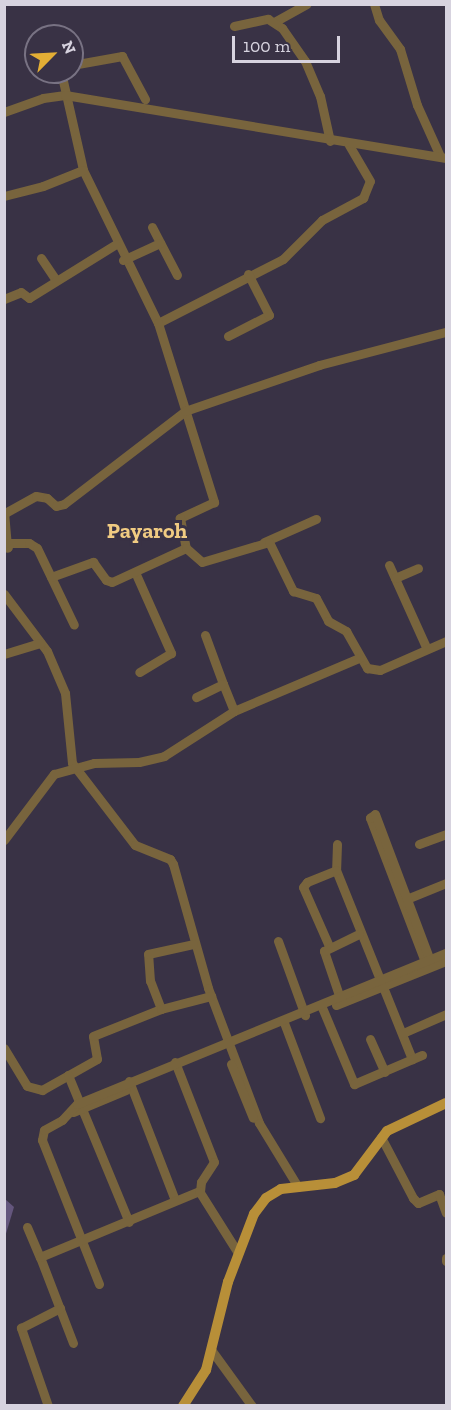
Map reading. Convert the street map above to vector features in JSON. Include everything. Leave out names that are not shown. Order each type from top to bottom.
[{"type":"main road","points":[[183,1406],[206,1370],[238,1252],[254,1214],[266,1198],[281,1189],[335,1183],[354,1175],[381,1137],[416,1116],[447,1103]]},
{"type":"street","points":[[234,26],[261,20],[276,21],[308,4]]},
{"type":"street","points":[[374,4],[378,20],[400,49],[417,105],[443,157]]},
{"type":"street","points":[[276,21],[304,61],[320,96],[330,141]]},
{"type":"street","points":[[84,63],[123,56],[145,99]]},
{"type":"street","points":[[63,84],[83,170],[123,260],[158,323],[214,502],[180,518],[186,548],[201,562],[264,542],[316,519]]},
{"type":"street","points":[[4,112],[43,98],[65,95],[349,145],[443,157]]},
{"type":"street","points":[[158,323],[248,274],[283,259],[322,220],[363,198],[370,181],[349,145]]},
{"type":"street","points":[[4,196],[43,186],[83,170]]},
{"type":"street","points":[[152,227],[177,275]]},
{"type":"street","points":[[123,260],[160,243]]},
{"type":"street","points":[[4,299],[21,292],[29,298],[116,244]]},
{"type":"street","points":[[41,258],[57,280]]},
{"type":"street","points":[[228,336],[269,315],[248,274]]},
{"type":"street","points":[[6,548],[5,513],[36,496],[47,498],[56,506],[64,504],[185,411],[320,364],[447,332]]},
{"type":"street","points":[[264,542],[274,548],[293,591],[316,598],[328,621],[346,631],[359,658],[367,668],[380,670],[447,641]]},
{"type":"street","points":[[6,548],[8,543],[34,545],[74,625]]},
{"type":"street","points":[[51,577],[93,562],[108,582],[186,548]]},
{"type":"street","points":[[389,565],[427,649]]},
{"type":"street","points":[[395,578],[418,568]]},
{"type":"street","points":[[135,572],[171,653],[139,672]]},
{"type":"street","points":[[4,594],[40,643],[65,693],[72,761],[135,845],[170,859],[173,864],[193,944],[227,1044],[259,1123],[298,1186]]},
{"type":"street","points":[[205,635],[234,711]]},
{"type":"street","points":[[4,654],[40,643]]},
{"type":"street","points":[[4,840],[41,786],[54,774],[94,763],[139,762],[164,756],[234,711],[359,658]]},
{"type":"street","points":[[196,697],[223,684]]},
{"type":"street","points":[[406,902],[370,818],[375,814],[429,965]]},
{"type":"street","points":[[419,844],[447,834]]},
{"type":"street","points":[[337,844],[336,870],[359,934],[403,1033],[412,1059]]},
{"type":"street","points":[[328,946],[303,887],[307,882],[336,870]]},
{"type":"street","points":[[406,902],[447,883]]},
{"type":"street","points":[[406,902],[447,890]]},
{"type":"street","points":[[341,1000],[324,951],[328,946],[359,934]]},
{"type":"street","points":[[278,941],[304,1014]]},
{"type":"street","points":[[161,1009],[150,981],[148,954],[193,944]]},
{"type":"street","points":[[429,965],[447,953]]},
{"type":"street","points":[[99,1284],[41,1134],[79,1107],[176,1064],[429,965],[447,961]]},
{"type":"street","points":[[4,1048],[32,1089],[42,1090],[97,1059],[93,1036],[161,1009],[212,1000]]},
{"type":"street","points":[[321,1008],[354,1084],[422,1055]]},
{"type":"street","points":[[403,1033],[447,1014]]},
{"type":"street","points":[[284,1022],[320,1118]]},
{"type":"street","points":[[370,1039],[385,1072]]},
{"type":"street","points":[[176,1064],[214,1162],[201,1182],[200,1192],[238,1252]]},
{"type":"street","points":[[68,1076],[126,1222]]},
{"type":"street","points":[[130,1084],[175,1200]]},
{"type":"street","points":[[381,1137],[413,1198],[418,1203],[443,1191],[447,1213]]},
{"type":"street","points":[[40,1257],[80,1238],[200,1192]]},
{"type":"street","points":[[27,1227],[73,1343]]},
{"type":"street","points":[[48,1406],[21,1328],[60,1308]]},
{"type":"street","points":[[212,1351],[252,1406]]},
{"type":"shaded area","points":[[5,1199],[14,1207],[5,1237]]},
{"type":"district","name":"Payaroh","points":[[147,531]]}]
